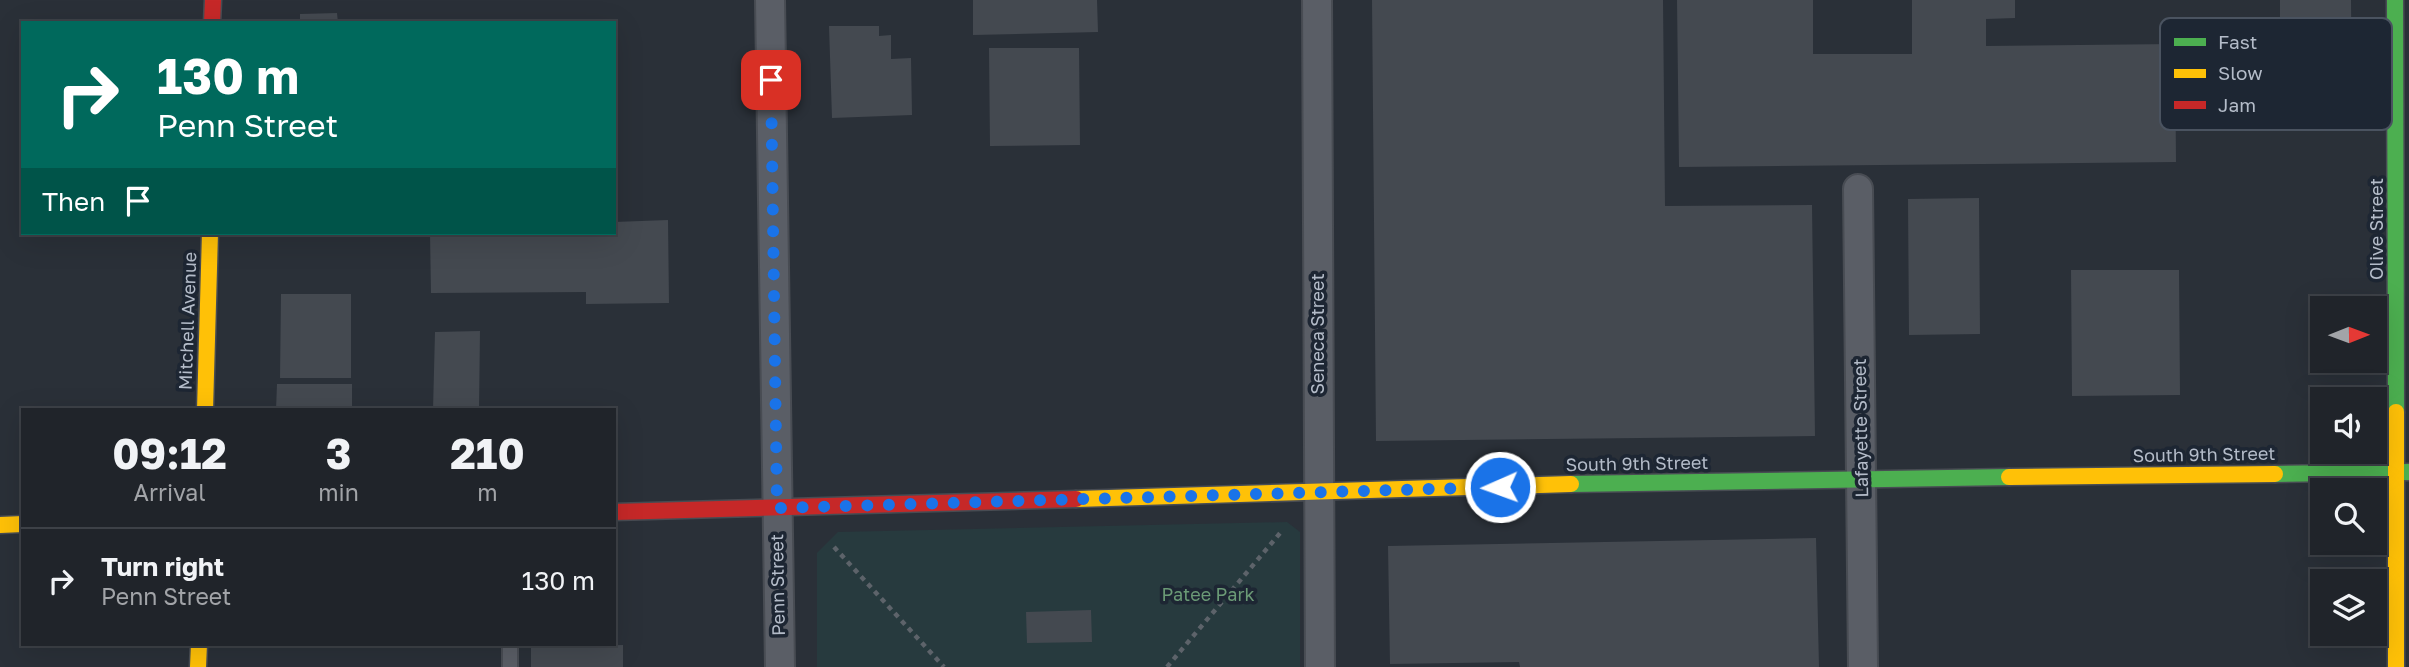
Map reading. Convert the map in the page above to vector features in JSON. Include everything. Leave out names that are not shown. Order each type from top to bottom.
[{"type":"main road","points":[[212,21],[213,0]]},
{"type":"main road","name":"Olive Street","points":[[2395,0],[2402,177],[2403,472],[2396,667]]},
{"type":"main road","name":"Mitchell Avenue","points":[[205,408],[210,235]]},
{"type":"main road","name":"South 9th Street","points":[[616,512],[1655,482],[2403,472]]},
{"type":"main road","points":[[0,525],[21,524]]},
{"type":"main road","points":[[198,667],[199,646]]},
{"type":"street","name":"Penn Street","points":[[769,0],[780,667]]},
{"type":"street","name":"Seneca Street","points":[[1317,0],[1320,667]]},
{"type":"street","name":"Lafayette Street","points":[[1858,189],[1863,667]]},
{"type":"lane","points":[[510,646],[510,667]]},
{"type":"path","points":[[1167,667],[1280,532]]},
{"type":"path","points":[[834,547],[944,667]]},
{"type":"green space","name":"Patee Park","points":[[1287,522],[1300,532],[1300,667],[817,667],[817,553],[838,532]]},
{"type":"building","points":[[973,0],[1097,0],[1098,32],[973,35]]},
{"type":"building","points":[[1372,0],[1663,0],[1665,206],[1812,205],[1815,436],[1376,441]]},
{"type":"building","points":[[1677,0],[1813,0],[1813,54],[1912,54],[1912,0],[2015,0],[2015,18],[1986,19],[1986,46],[2160,44],[2160,130],[2176,130],[2176,162],[1679,167]]},
{"type":"building","points":[[2280,0],[2351,0],[2351,18],[2280,18]]},
{"type":"building","points":[[337,13],[338,21],[300,21],[300,14]]},
{"type":"building","points":[[829,26],[879,26],[879,36],[891,35],[891,59],[911,58],[912,115],[832,118]]},
{"type":"building","points":[[989,48],[1079,48],[1080,145],[990,146]]},
{"type":"building","points":[[1979,198],[1980,334],[1909,335],[1908,199]]},
{"type":"building","points":[[668,220],[669,303],[586,304],[586,292],[431,293],[430,235],[616,235],[616,222]]},
{"type":"building","points":[[2071,270],[2179,270],[2180,395],[2072,396]]},
{"type":"building","points":[[281,294],[351,294],[351,378],[280,378]]},
{"type":"building","points":[[480,331],[479,408],[433,408],[435,332]]},
{"type":"building","points":[[277,384],[352,384],[352,408],[276,408]]},
{"type":"building","points":[[1816,538],[1819,667],[1520,667],[1519,662],[1390,664],[1388,546]]},
{"type":"building","points":[[1091,610],[1092,642],[1027,643],[1026,612]]},
{"type":"building","points":[[623,645],[623,667],[531,667],[531,647]]},
{"type":"traffic: fast","points":[[2395,0],[2396,412]]},
{"type":"traffic: fast","points":[[2275,474],[2409,472]]},
{"type":"traffic: fast","points":[[1571,484],[2009,477]]},
{"type":"traffic: slow","points":[[205,408],[210,235]]},
{"type":"traffic: slow","points":[[2396,412],[2396,667]]},
{"type":"traffic: slow","points":[[2009,477],[2275,474]]},
{"type":"traffic: slow","points":[[1076,499],[1571,484]]},
{"type":"traffic: slow","points":[[0,525],[21,524]]},
{"type":"traffic: slow","points":[[198,667],[199,646]]},
{"type":"traffic: jam","points":[[212,21],[213,0]]},
{"type":"traffic: jam","points":[[616,512],[1076,499]]},
{"type":"route","points":[[771,80],[777,508],[1500,487]]}]
